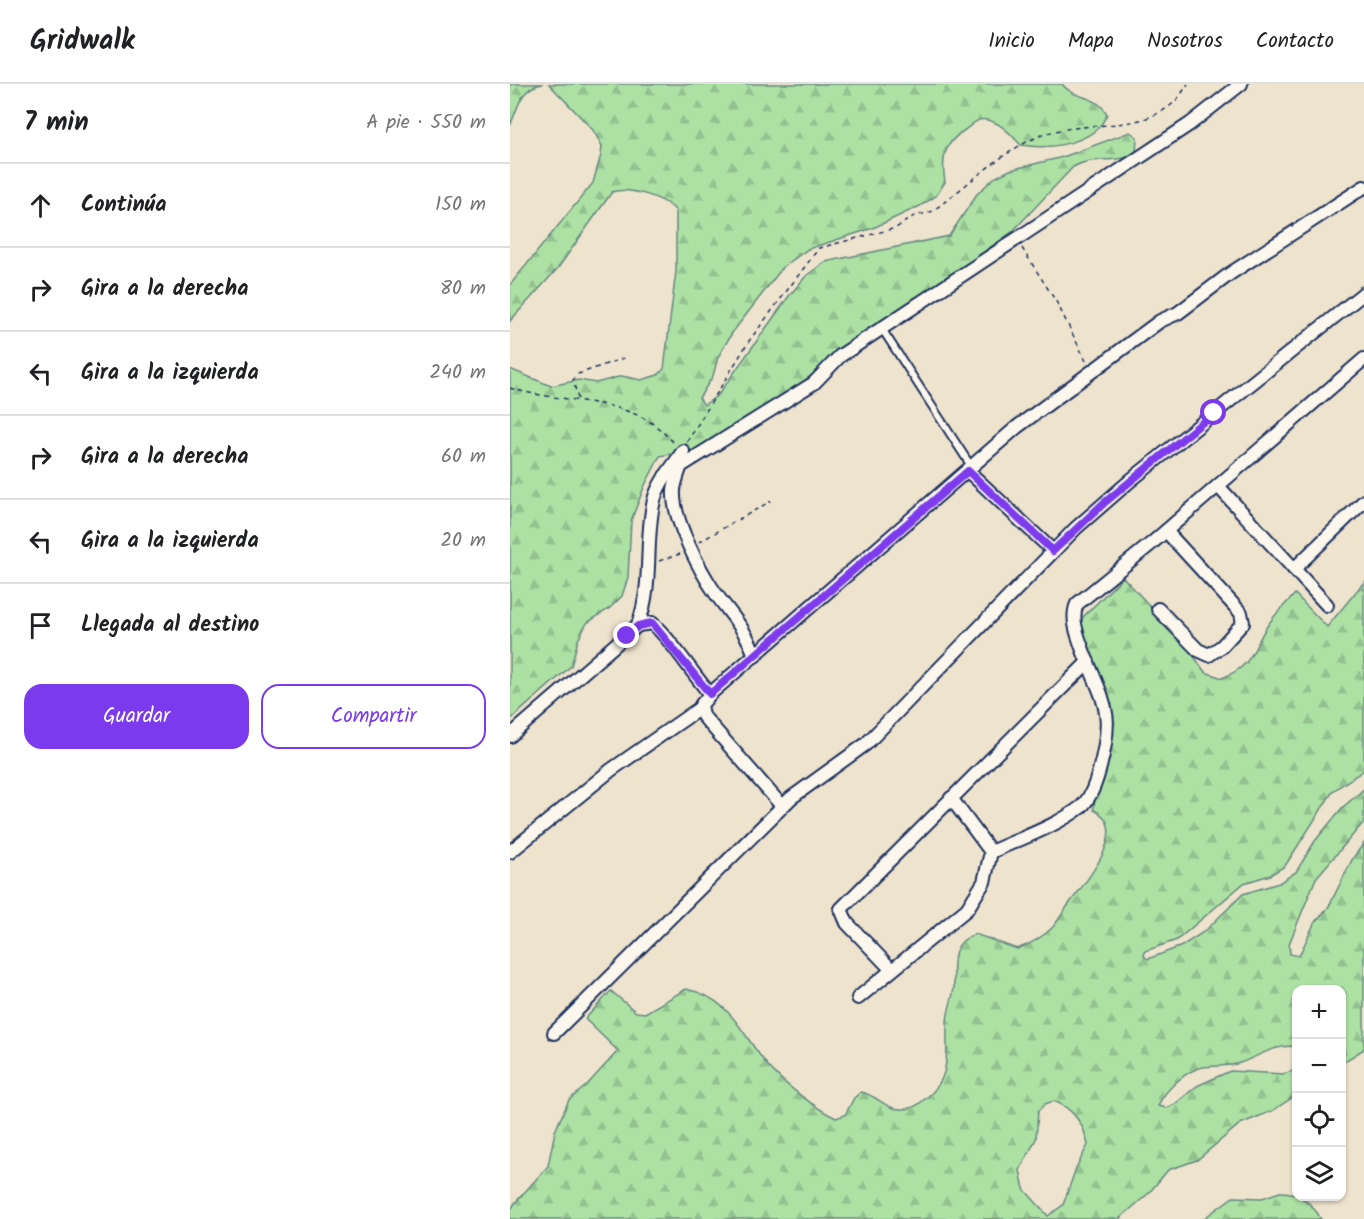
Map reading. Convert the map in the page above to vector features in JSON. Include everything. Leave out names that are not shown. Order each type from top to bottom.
[{"type":"street","points":[[665,476],[814,382],[840,356],[1190,124],[1241,84]]},
{"type":"street","points":[[510,852],[611,770],[700,708],[710,694],[1017,427],[1160,321],[1209,292],[1231,273],[1364,187]]},
{"type":"street","points":[[554,1033],[782,806],[866,744],[1053,551],[1131,480],[1364,293]]},
{"type":"street","points":[[992,852],[1062,820],[1084,805],[1096,782],[1105,749],[1109,719],[1104,700],[1078,637],[1074,610],[1077,604],[1167,531],[1364,359]]},
{"type":"street","points":[[638,626],[645,606],[654,499],[665,476],[683,451]]},
{"type":"street","points":[[680,468],[674,490],[676,508],[689,547],[715,593],[749,638],[755,656]]},
{"type":"street","points":[[970,469],[1053,551]]},
{"type":"street","points":[[1218,486],[1328,605]]},
{"type":"street","points":[[1294,569],[1364,501]]},
{"type":"street","points":[[1158,609],[1198,650],[1209,655],[1222,646],[1243,623],[1241,613],[1167,531]]},
{"type":"street","points":[[510,736],[638,626],[649,622],[659,629],[688,669],[710,694]]},
{"type":"street","points":[[891,969],[847,923],[841,909],[1088,662]]},
{"type":"street","points":[[700,708],[703,716],[782,806]]},
{"type":"street","points":[[951,798],[992,852]]},
{"type":"street","points":[[858,998],[968,909],[984,882],[992,852]]},
{"type":"lane","points":[[881,328],[970,469]]},
{"type":"path","points":[[510,388],[526,393],[578,400],[639,416],[650,422],[683,451],[749,341],[819,248],[896,228],[914,216],[931,212],[1010,153],[1036,137],[1067,128],[1116,125],[1146,116],[1171,105],[1188,84]]},
{"type":"path","points":[[1018,238],[1025,256],[1057,303],[1081,354],[1093,372]]},
{"type":"path","points":[[578,400],[573,380],[578,374],[627,357]]},
{"type":"path","points":[[650,562],[676,557],[689,547],[771,501]]},
{"type":"green space","points":[[510,84],[543,84],[529,89],[521,99],[510,126]]},
{"type":"green space","points":[[549,84],[1062,84],[1073,93],[1097,103],[1107,114],[1093,132],[1082,138],[1070,143],[1045,146],[1021,145],[1006,130],[987,120],[973,123],[949,145],[944,158],[945,182],[936,196],[873,228],[808,249],[783,267],[732,333],[718,357],[713,376],[699,398],[704,405],[718,395],[789,296],[806,276],[825,262],[949,236],[977,194],[994,178],[1010,170],[1063,157],[1130,132],[1137,137],[1136,154],[1121,159],[1089,161],[1073,167],[1013,231],[784,395],[692,455],[677,453],[660,456],[644,487],[631,521],[628,577],[622,596],[610,608],[587,623],[578,640],[571,666],[510,720],[510,369],[551,386],[579,380],[596,383],[622,376],[641,380],[658,375],[664,369],[676,271],[676,211],[663,201],[646,194],[627,191],[612,192],[558,268],[510,321],[510,285],[593,183],[601,155],[602,146],[593,130]]},
{"type":"green space","points":[[1123,577],[1185,644],[1205,672],[1222,678],[1233,673],[1247,661],[1270,622],[1295,594],[1327,627],[1364,582],[1364,770],[1333,791],[1285,866],[1270,875],[1244,883],[1177,940],[1145,951],[1144,956],[1148,959],[1182,946],[1205,931],[1243,894],[1279,883],[1296,872],[1315,841],[1342,808],[1364,789],[1364,822],[1316,878],[1289,944],[1290,954],[1299,956],[1315,922],[1328,908],[1353,858],[1364,843],[1364,1049],[1346,1060],[1346,985],[1292,985],[1292,1046],[1272,1050],[1235,1064],[1196,1069],[1176,1082],[1158,1106],[1167,1108],[1197,1086],[1230,1071],[1283,1074],[1292,1071],[1292,1098],[1272,1111],[1240,1124],[1197,1160],[1168,1170],[1149,1193],[1119,1219],[510,1219],[510,1211],[515,1203],[548,1166],[555,1131],[569,1100],[586,1086],[618,1051],[585,1019],[611,991],[636,1012],[645,1013],[686,989],[715,1001],[735,1020],[775,1073],[791,1088],[836,1118],[845,1115],[854,1098],[861,1092],[896,1109],[915,1106],[923,1100],[934,1090],[944,1073],[947,1054],[947,1018],[954,987],[954,962],[961,943],[975,934],[1017,949],[1032,943],[1053,927],[1102,856],[1109,829],[1105,818],[1094,810],[1094,806],[1108,758],[1109,724],[1071,629]],"holes":[[[1054,1101],[1067,1108],[1081,1124],[1088,1145],[1076,1168],[1063,1205],[1048,1216],[1024,1189],[1020,1170],[1036,1139],[1038,1111],[1045,1104]]]},
{"type":"green space","points":[[1280,1192],[1292,1194],[1292,1201],[1306,1201],[1321,1219],[1203,1219],[1233,1197],[1262,1198]]},
{"type":"route","points":[[627,636],[638,626],[652,623],[710,694],[968,471],[1053,551],[1104,503],[1214,413]]}]
